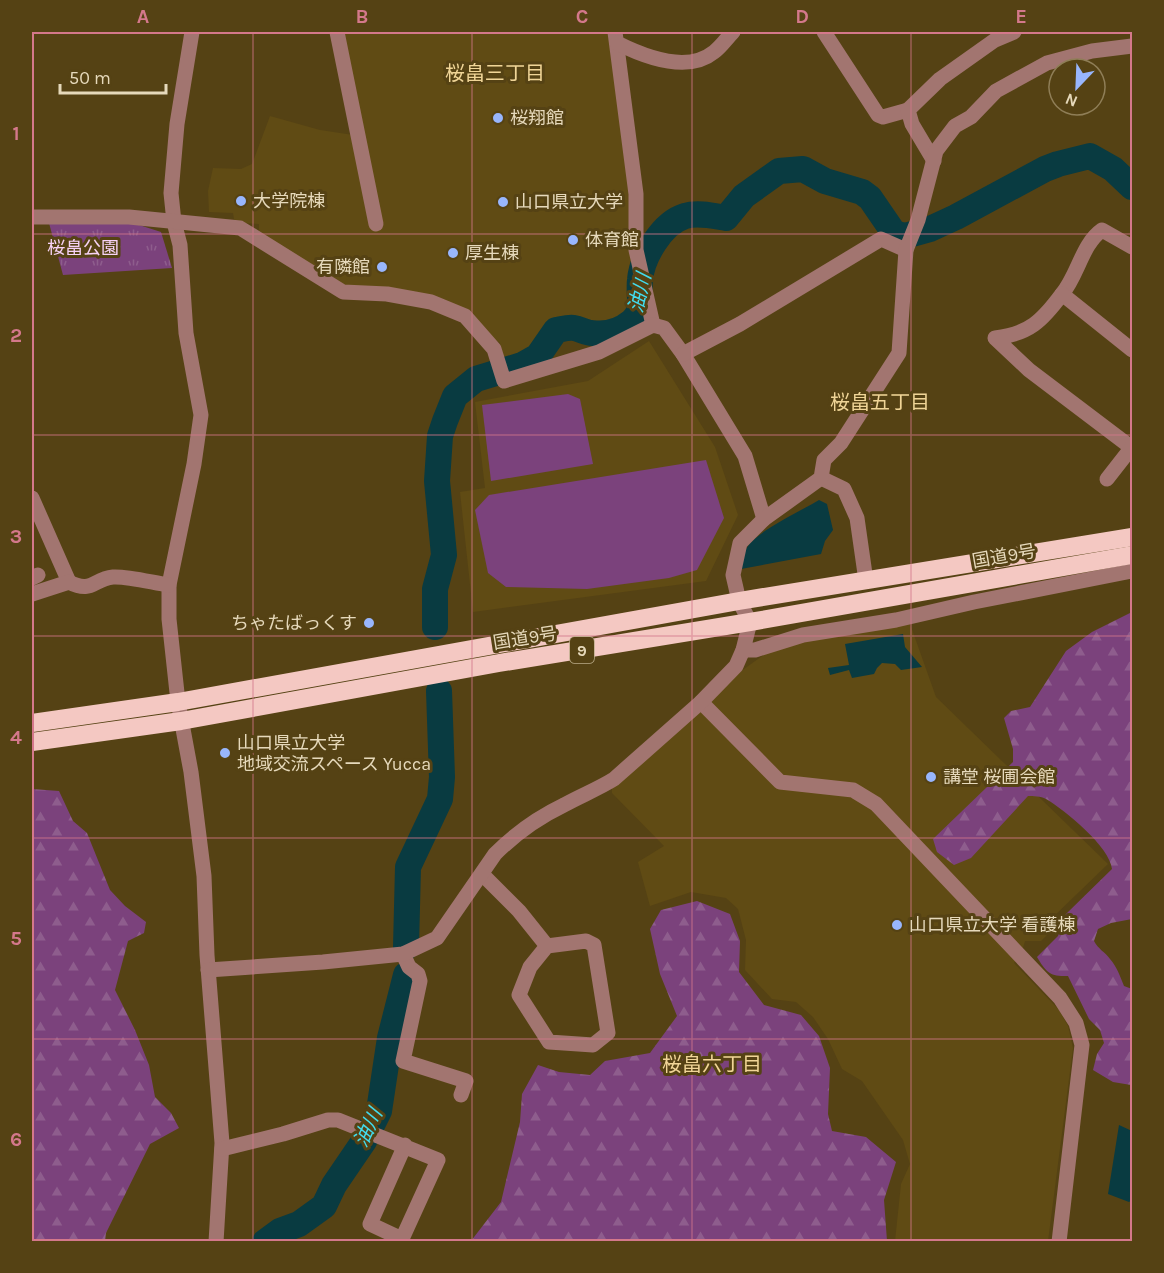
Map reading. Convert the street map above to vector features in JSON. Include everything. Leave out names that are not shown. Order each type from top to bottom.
[{"type":"highway","name":"国道9号","points":[[32,723],[178,702],[739,601],[1132,537]]},
{"type":"highway","name":"国道9号","points":[[32,742],[181,721],[499,663],[1132,555]]},
{"type":"street","points":[[192,32],[177,124],[171,193],[174,222],[180,245],[186,333],[201,415],[194,464],[170,585],[169,619],[178,702],[191,772],[204,876],[208,969],[222,1149],[216,1242]]},
{"type":"street","points":[[337,32],[376,225]]},
{"type":"street","points":[[616,37],[641,55],[670,62],[694,61],[713,53],[733,32]]},
{"type":"street","points":[[824,32],[878,116],[883,117],[908,110],[940,80],[995,40],[1014,32]]},
{"type":"street","points":[[616,37],[636,194],[636,250],[653,325]]},
{"type":"street","points":[[208,969],[323,962],[403,954],[437,938],[495,854],[564,805],[614,779],[701,702],[736,666],[743,650],[750,622],[739,601],[733,575],[740,543],[764,519],[821,477],[824,460],[841,443],[898,353],[906,250],[918,220],[936,151],[955,126],[971,117],[996,91],[1047,63],[1092,51],[1132,46]]},
{"type":"street","points":[[908,110],[912,124],[933,160]]},
{"type":"street","points":[[32,217],[129,218],[240,228],[344,292],[387,294],[431,302],[465,316],[495,349],[504,381],[598,352],[653,325],[664,328],[683,354],[745,456],[764,519]]},
{"type":"street","points":[[1107,479],[1132,448],[1029,370],[994,338],[1024,332],[1036,325],[1062,294],[1097,233],[1102,230],[1132,247]]},
{"type":"street","points":[[683,354],[740,324],[881,238],[906,250]]},
{"type":"street","points":[[1062,294],[1132,350]]},
{"type":"street","points":[[821,477],[844,489],[857,518],[866,581]]},
{"type":"street","points":[[32,498],[69,582],[80,588],[113,577],[170,585]]},
{"type":"street","points":[[743,650],[755,650],[803,635],[896,620],[1132,571]]},
{"type":"street","points":[[32,594],[69,582]]},
{"type":"street","points":[[701,702],[780,783],[853,790],[876,804],[1060,998],[1076,1023],[1082,1045],[1059,1242]]},
{"type":"street","points":[[482,874],[519,910],[547,946]]},
{"type":"street","points":[[586,941],[594,945],[608,1033],[592,1045],[549,1042],[519,995],[530,967],[547,946],[586,941]]},
{"type":"street","points":[[403,954],[409,967],[418,974],[420,981],[403,1061],[466,1081]]},
{"type":"street","points":[[222,1149],[328,1120],[338,1120],[405,1145],[438,1160],[402,1239],[370,1224],[405,1145]]},
{"type":"shaded area","name":"山口県立大学","points":[[341,32],[608,32],[630,192],[641,304],[633,318],[613,331],[597,332],[574,324],[557,327],[549,333],[538,352],[524,363],[509,366],[502,354],[500,343],[489,335],[468,311],[341,287],[259,235],[259,224],[239,223],[234,219],[233,213],[209,212],[208,191],[213,168],[241,169],[252,164],[270,116],[320,130],[353,135]]},
{"type":"shaded area","points":[[649,341],[715,447],[738,515],[706,581],[473,612],[460,492],[485,488],[475,402],[588,381]]},
{"type":"shaded area","name":"山口県立大学 看護棟","points":[[909,621],[936,697],[1108,864],[1051,919],[1051,931],[1041,941],[1025,941],[1021,955],[1014,963],[1059,1010],[1068,1026],[1073,1048],[1048,1241],[895,1241],[901,1184],[910,1164],[903,1140],[862,1081],[842,1069],[828,1039],[813,1017],[796,1002],[772,999],[745,970],[746,940],[738,909],[726,898],[691,892],[650,906],[638,862],[664,846],[612,793],[612,786],[744,669],[768,652],[804,641]]},
{"type":"green space","name":"桜畠公園","points":[[49,223],[136,224],[161,232],[172,268],[63,275]]},
{"type":"green space","points":[[568,394],[580,399],[593,464],[491,481],[482,405]]},
{"type":"green space","points":[[706,460],[724,518],[697,570],[669,578],[587,589],[506,587],[488,573],[475,510],[489,495]]},
{"type":"green space","points":[[1132,612],[1132,919],[1111,923],[1098,929],[1094,941],[1115,965],[1124,986],[1132,989],[1131,1085],[1113,1082],[1093,1070],[1097,1054],[1104,1043],[1100,1030],[1089,1019],[1068,976],[1057,976],[1049,972],[1037,957],[1058,936],[1066,914],[1112,869],[1104,850],[1064,811],[1046,799],[1035,796],[1028,796],[971,858],[954,865],[937,852],[933,839],[1013,762],[1013,749],[1004,718],[1011,711],[1030,707],[1066,651],[1092,632]]},
{"type":"green space","points":[[32,789],[59,791],[73,821],[87,833],[110,890],[125,906],[146,922],[144,933],[128,941],[115,990],[149,1065],[155,1097],[171,1113],[179,1128],[150,1144],[106,1233],[105,1241],[32,1241]]},
{"type":"green space","points":[[697,901],[730,914],[740,941],[739,972],[764,1005],[801,1015],[819,1036],[830,1068],[828,1114],[832,1131],[866,1137],[896,1162],[884,1200],[887,1241],[471,1241],[501,1202],[520,1122],[522,1094],[538,1065],[559,1072],[590,1075],[605,1061],[650,1053],[677,1016],[660,974],[650,929],[661,910]]},
{"type":"water","points":[[819,500],[827,504],[833,530],[825,541],[821,554],[741,569],[745,551],[753,540]]},
{"type":"water","points":[[903,634],[905,647],[922,667],[901,670],[895,664],[882,663],[874,674],[852,678],[849,670],[830,675],[828,668],[849,665],[845,644]]},
{"type":"water","points":[[1119,1125],[1132,1131],[1132,1186],[1130,1188],[1132,1200],[1129,1202],[1108,1194]]},
{"type":"waterway","name":"油川","points":[[435,627],[435,589],[444,555],[437,481],[440,436],[455,396],[476,379],[522,365],[538,356],[556,330],[572,328],[590,333],[608,333],[631,322],[638,313],[640,280],[649,251],[661,233],[677,220],[695,214],[726,218],[744,196],[779,171],[803,169],[825,181],[862,192],[870,198],[894,233],[905,236],[930,229],[956,217],[1045,169],[1090,156],[1113,169],[1132,187]]},
{"type":"waterway","name":"油川","points":[[406,947],[408,867],[440,799],[442,777],[439,691]]},
{"type":"waterway","name":"油川","points":[[265,1242],[280,1231],[299,1224],[324,1206],[334,1185],[364,1141],[379,1111],[390,1038],[406,975]]},
{"type":"place","name":"桜翔館","points":[[498,118]]},
{"type":"place","name":"大学院棟","points":[[241,201]]},
{"type":"place","name":"山口県立大学","points":[[503,202]]},
{"type":"place","name":"体育館","points":[[573,240]]},
{"type":"place","name":"厚生棟","points":[[453,253]]},
{"type":"place","name":"有隣館","points":[[382,267]]},
{"type":"place","name":"ちゃたばっくす","points":[[369,623]]},
{"type":"place","name":"山口県立大学 地域交流スペース Yucca","points":[[225,753]]},
{"type":"place","name":"講堂 桜圃会館","points":[[931,777]]},
{"type":"place","name":"山口県立大学 看護棟","points":[[897,925]]},
{"type":"district","name":"桜畠三丁目","points":[[495,73]]},
{"type":"district","name":"桜畠五丁目","points":[[880,402]]},
{"type":"district","name":"桜畠六丁目","points":[[712,1064]]}]
